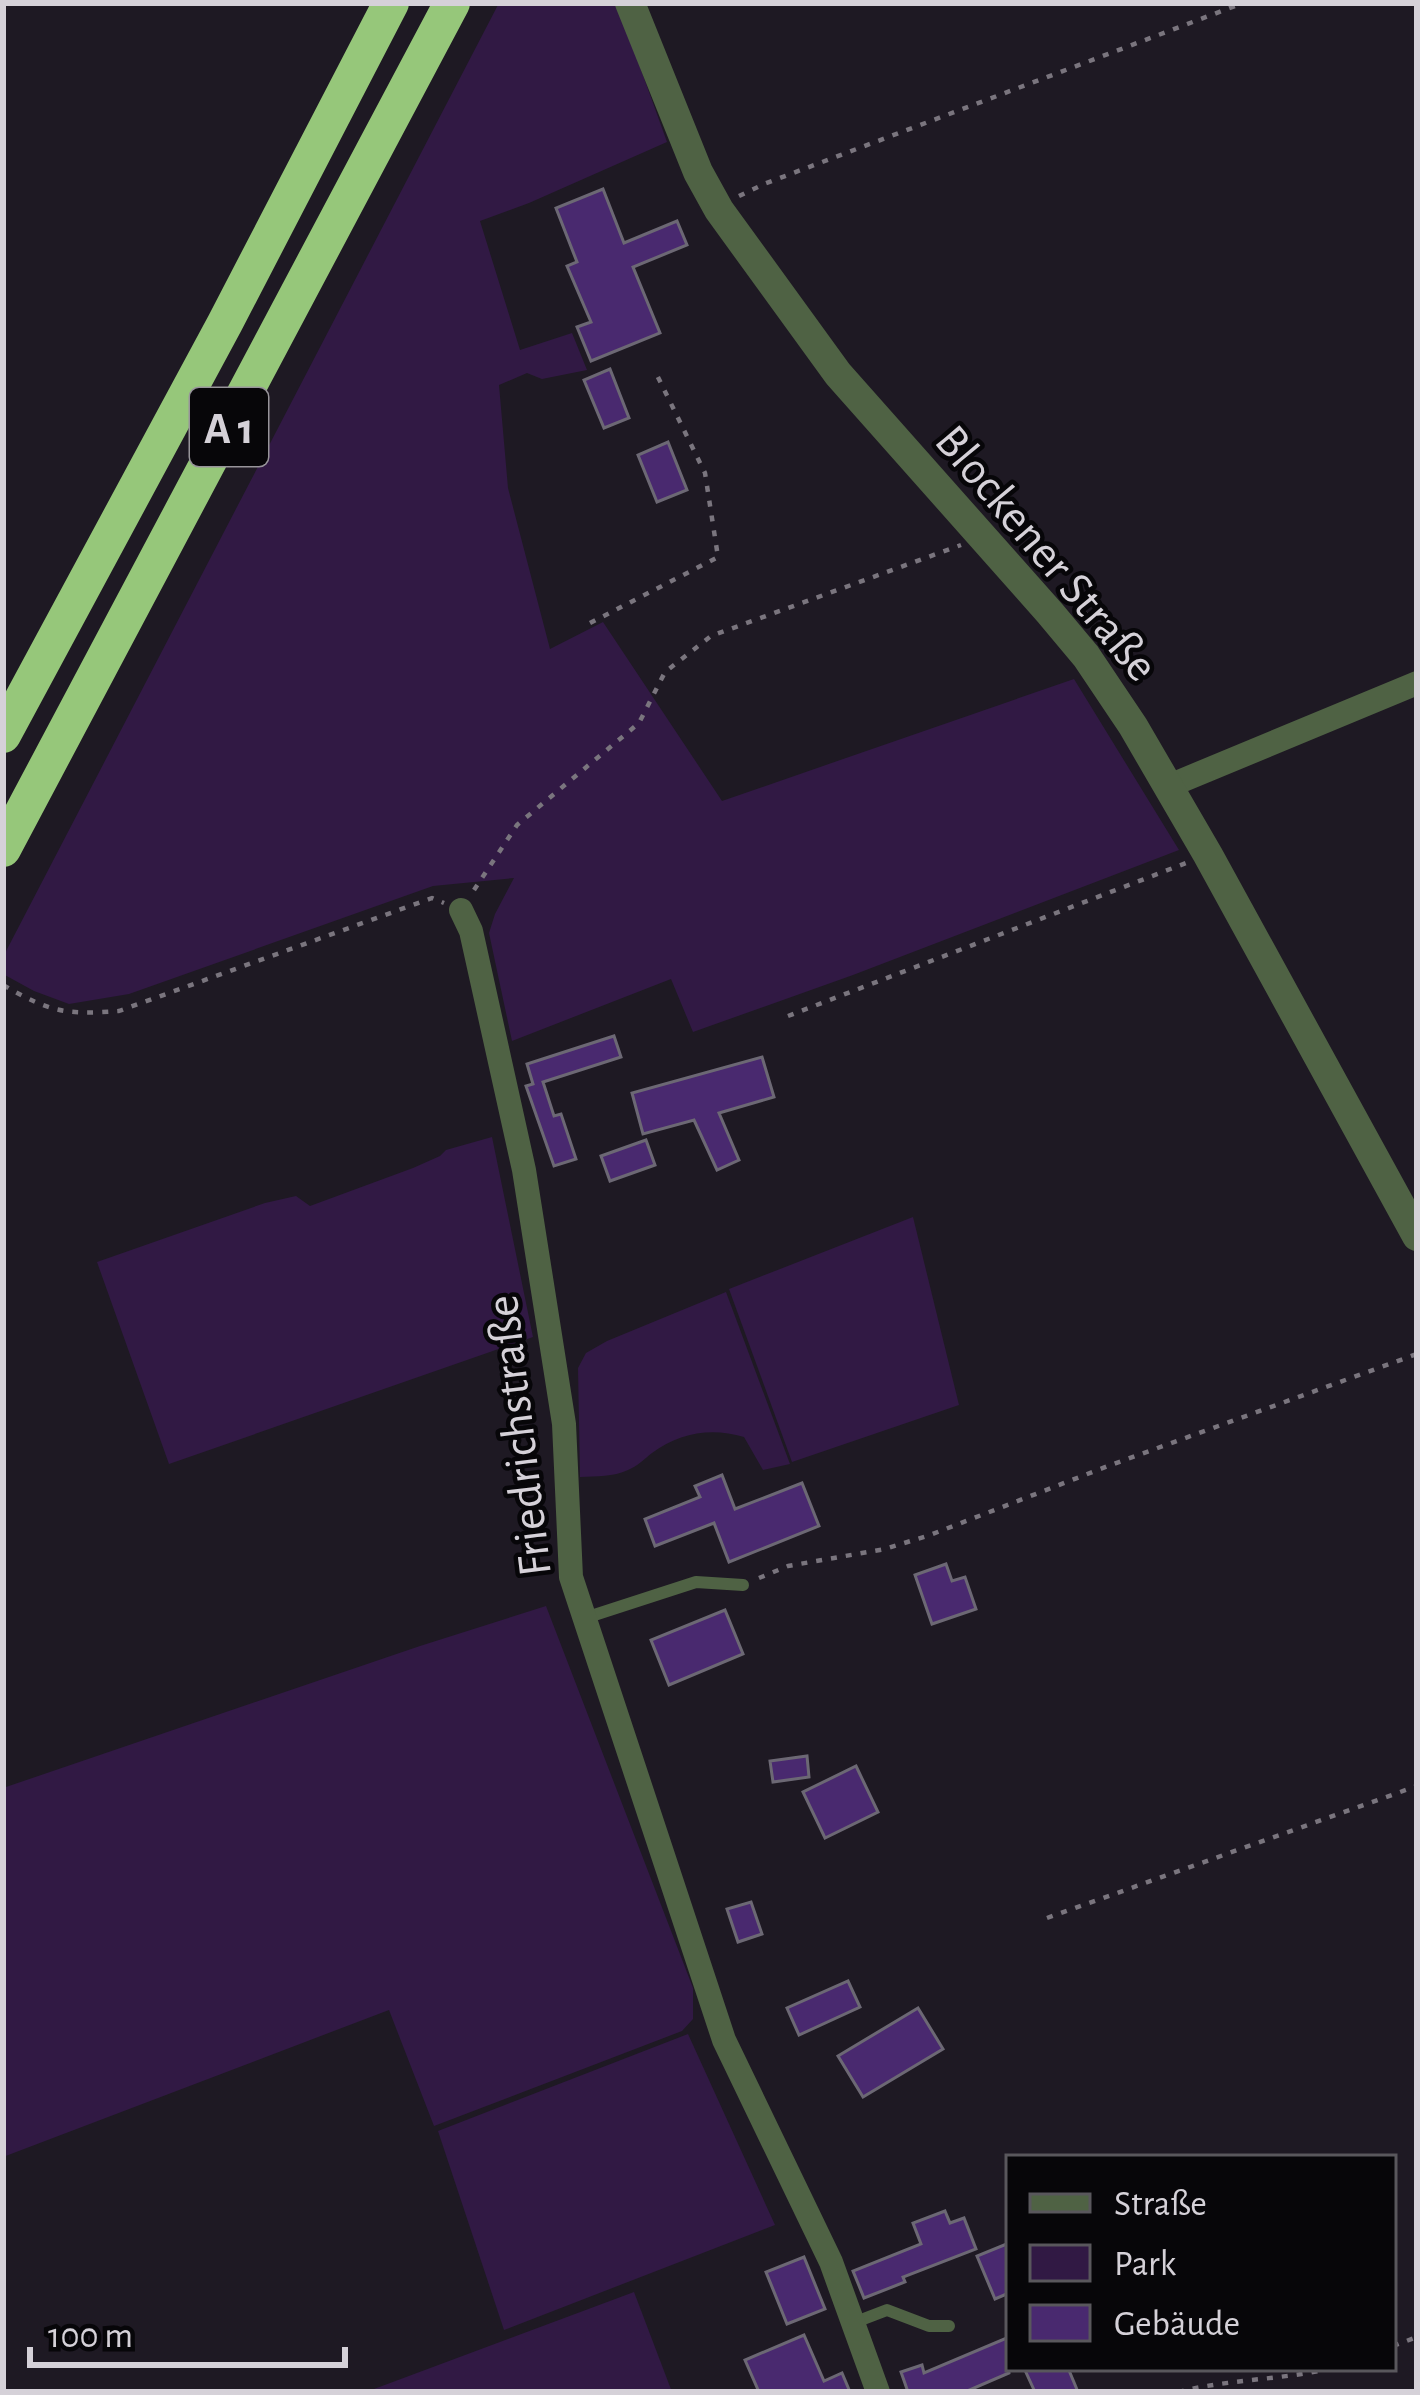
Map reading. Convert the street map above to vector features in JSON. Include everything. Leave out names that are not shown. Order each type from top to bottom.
[{"type":"highway","name":"A 1","points":[[3,734],[391,3]]},
{"type":"highway","name":"A 1","points":[[3,849],[452,3]]},
{"type":"street","name":"Blockener Straße","points":[[630,3],[698,172],[719,210],[838,374],[1086,656],[1169,786],[1417,1236]]},
{"type":"street","points":[[1169,786],[1417,683]]},
{"type":"street","name":"Friedrichstraße","points":[[461,910],[471,932],[524,1170],[565,1424],[572,1577],[724,2040],[831,2262],[878,2392]]},
{"type":"lane","points":[[585,1618],[696,1582],[743,1585]]},
{"type":"lane","points":[[853,2323],[887,2310],[929,2326],[949,2326]]},
{"type":"path","points":[[739,196],[1243,3]]},
{"type":"path","points":[[590,623],[718,557],[706,473],[655,369]]},
{"type":"path","points":[[3,985],[41,1007],[80,1014],[119,1011],[432,898],[461,910],[518,825],[638,723],[664,672],[711,636],[967,543],[979,534]]},
{"type":"path","points":[[1079,607],[1124,664]]},
{"type":"path","points":[[788,1016],[1208,855]]},
{"type":"path","points":[[743,1585],[788,1567],[885,1549],[930,1535],[1417,1354]]},
{"type":"path","points":[[1047,1918],[1417,1786]]},
{"type":"path","points":[[1178,2392],[1321,2371]]},
{"type":"green space","points":[[499,3],[617,3],[667,142],[480,221],[520,350],[572,333],[587,370],[542,379],[527,373],[499,385],[508,488],[550,649],[603,622],[722,801],[1074,679],[1179,850],[693,1032],[671,979],[512,1041],[489,933],[514,878],[433,886],[129,994],[69,1004],[34,991],[3,974],[3,957]]},
{"type":"green space","points":[[492,1137],[533,1337],[169,1464],[97,1262],[265,1203],[296,1196],[310,1206],[413,1168],[446,1150]]},
{"type":"green space","points":[[913,1217],[959,1405],[792,1462],[729,1289]]},
{"type":"green space","points":[[726,1292],[790,1464],[763,1470],[744,1437],[708,1432],[673,1441],[622,1472],[580,1477],[578,1368],[586,1353]]},
{"type":"green space","points":[[546,1606],[693,1988],[693,2019],[682,2031],[434,2126],[389,2010],[3,2157],[3,1788]]},
{"type":"green space","points":[[688,2034],[775,2225],[504,2330],[438,2131]]},
{"type":"green space","points":[[634,2292],[672,2392],[366,2392]]},
{"type":"building","points":[[603,189],[624,243],[677,221],[687,245],[633,267],[660,333],[591,361],[577,327],[591,322],[567,266],[577,262],[556,208]]},
{"type":"building","points":[[610,369],[629,418],[604,428],[584,380]]},
{"type":"building","points":[[668,442],[687,490],[657,502],[638,455]]},
{"type":"building","points":[[614,1036],[621,1057],[543,1082],[554,1116],[561,1114],[576,1159],[554,1166],[526,1086],[533,1084],[527,1064]]},
{"type":"building","points":[[762,1057],[774,1097],[719,1113],[739,1160],[717,1170],[694,1120],[643,1134],[632,1093]]},
{"type":"building","points":[[646,1140],[655,1165],[610,1181],[601,1156]]},
{"type":"building","points":[[722,1475],[735,1509],[802,1483],[819,1526],[729,1562],[714,1523],[655,1546],[645,1519],[700,1497],[695,1486]]},
{"type":"building","points":[[946,1564],[952,1581],[965,1577],[976,1609],[932,1624],[915,1575]]},
{"type":"building","points":[[725,1610],[743,1654],[669,1685],[651,1640]]},
{"type":"building","points":[[807,1756],[809,1777],[773,1782],[770,1761]]},
{"type":"building","points":[[856,1766],[878,1812],[825,1838],[803,1792]]},
{"type":"building","points":[[751,1902],[762,1934],[738,1942],[727,1909]]},
{"type":"building","points":[[848,1981],[860,2007],[799,2035],[787,2008]]},
{"type":"building","points":[[918,2008],[943,2049],[863,2097],[838,2056]]},
{"type":"building","points":[[945,2211],[950,2223],[964,2218],[976,2249],[903,2277],[905,2282],[864,2298],[853,2271],[921,2244],[913,2223]]},
{"type":"building","points":[[1006,2244],[1006,2294],[995,2299],[977,2256]]},
{"type":"building","points":[[804,2257],[825,2309],[787,2324],[766,2272]]},
{"type":"building","points":[[804,2335],[824,2381],[842,2373],[850,2392],[759,2392],[745,2360]]},
{"type":"building","points":[[1006,2338],[1009,2373],[965,2392],[908,2392],[901,2372],[922,2365],[924,2373]]},
{"type":"building","points":[[1025,2371],[1069,2371],[1078,2392],[1035,2392]]}]
